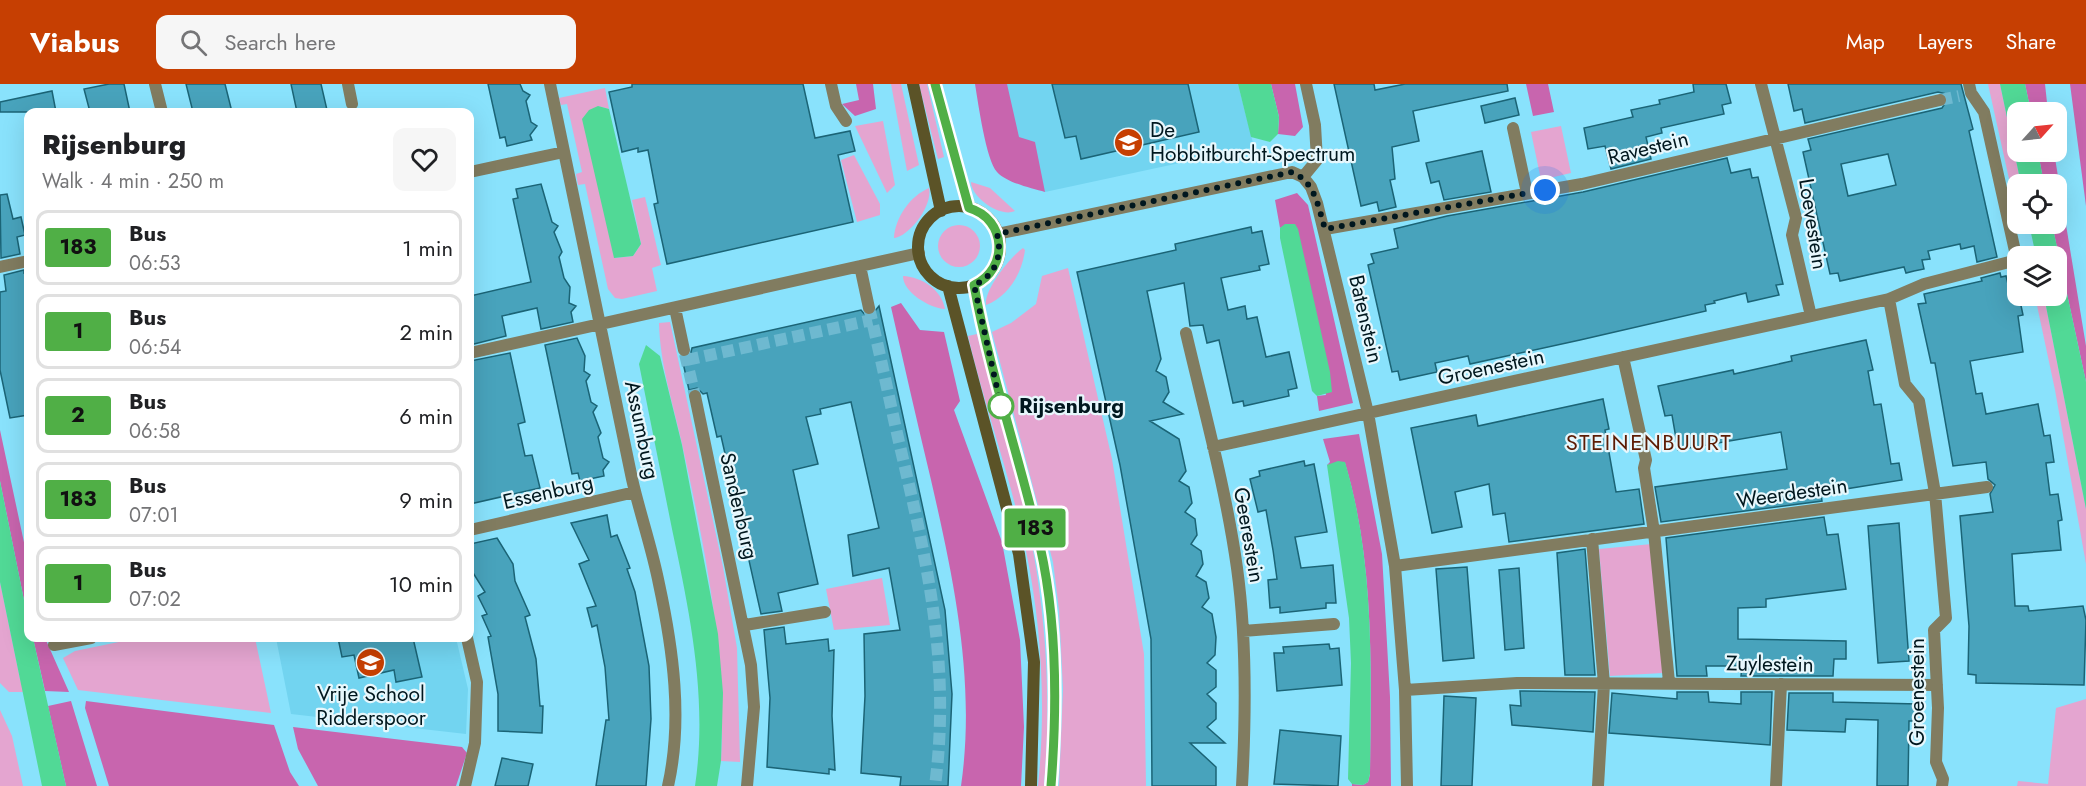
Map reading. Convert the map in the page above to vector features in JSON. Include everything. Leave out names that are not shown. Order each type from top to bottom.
[{"type":"street","points":[[155,84],[161,108]]},
{"type":"street","points":[[348,84],[352,104]]},
{"type":"street","name":"Assumburg","points":[[550,84],[635,492],[659,584],[673,664],[675,723],[672,768],[668,786]]},
{"type":"street","points":[[831,84],[836,106],[846,121]]},
{"type":"street","points":[[912,84],[941,211]]},
{"type":"street","points":[[935,84],[969,208]]},
{"type":"street","points":[[997,234],[1292,172],[1303,177],[1317,160],[1315,125],[1306,84]]},
{"type":"street","name":"Loevestein","points":[[1761,84],[1777,138],[1796,218],[1792,235],[1811,316]]},
{"type":"street","points":[[1959,96],[1970,88]]},
{"type":"street","name":"Groenestein","points":[[1368,413],[1888,299],[1924,284],[2017,260],[1984,112],[1970,88]]},
{"type":"street","points":[[1777,138],[1940,100]]},
{"type":"street","points":[[1513,128],[1527,194]]},
{"type":"street","name":"Ravestein","points":[[1325,229],[1582,184],[1777,138]]},
{"type":"street","points":[[474,171],[564,152]]},
{"type":"street","name":"Batenstein","points":[[1303,177],[1311,187],[1325,229],[1368,413],[1395,566],[1405,690],[1407,786]]},
{"type":"street","points":[[952,207],[969,208],[987,217],[997,234],[1000,249],[996,264],[987,277],[974,285],[948,286],[929,274],[919,253],[923,228],[941,211],[952,207]]},
{"type":"street","points":[[474,353],[919,253]]},
{"type":"street","points":[[0,267],[24,262]]},
{"type":"street","points":[[860,266],[869,308]]},
{"type":"street","points":[[974,285],[1001,406],[1040,547],[1053,658],[1051,786]]},
{"type":"street","points":[[948,286],[1019,554],[1034,662],[1031,786]]},
{"type":"street","name":"Groenestein","points":[[1888,299],[1905,384],[1919,400],[1935,493],[1946,618],[1934,630],[1936,762],[1943,779],[1942,786]]},
{"type":"street","points":[[675,308],[684,350]]},
{"type":"street","name":"Geerestein","points":[[1186,333],[1213,447],[1237,567],[1243,631],[1246,726],[1242,786]]},
{"type":"street","points":[[1623,357],[1646,460],[1644,468],[1654,532],[1669,682]]},
{"type":"street","name":"Sandenburg","points":[[695,396],[745,625],[754,707],[747,786]]},
{"type":"street","points":[[1213,447],[1368,413]]},
{"type":"street","points":[[1935,493],[1987,487]]},
{"type":"street","name":"Essenburg","points":[[474,529],[635,492]]},
{"type":"street","name":"Weerdestein","points":[[1395,566],[1935,493]]},
{"type":"street","points":[[1592,539],[1604,684],[1598,786]]},
{"type":"street","points":[[745,625],[825,612]]},
{"type":"street","points":[[1243,631],[1334,624]]},
{"type":"street","points":[[54,645],[70,642]]},
{"type":"street","points":[[465,786],[475,743],[477,682],[468,642]]},
{"type":"street","name":"Zuylestein","points":[[1405,690],[1517,683],[1936,685]]},
{"type":"street","points":[[1776,786],[1781,684]]},
{"type":"shaded area","points":[[856,84],[873,84],[876,109],[855,116],[842,104],[859,100]]},
{"type":"shaded area","points":[[891,84],[901,84],[919,165],[907,171]]},
{"type":"shaded area","points":[[919,84],[927,84],[944,157],[938,159]]},
{"type":"shaded area","points":[[975,84],[1007,84],[1019,137],[1035,142],[1045,192],[1001,176],[993,166],[980,117]]},
{"type":"shaded area","name":"De Hobbitburcht-Spectrum","points":[[990,84],[1238,84],[1254,147],[1045,192],[1013,174]]},
{"type":"shaded area","points":[[1238,84],[1271,84],[1279,117],[1278,134],[1270,142],[1251,137]]},
{"type":"shaded area","points":[[1271,84],[1295,84],[1303,127],[1295,136],[1278,134],[1279,117]]},
{"type":"shaded area","points":[[1526,84],[1548,84],[1554,112],[1533,116]]},
{"type":"shaded area","points":[[1988,84],[2000,84],[2007,117],[2007,162],[2016,162],[2019,174],[2008,174]]},
{"type":"shaded area","points":[[2000,84],[2025,84],[2029,102],[2007,102],[2007,117]]},
{"type":"shaded area","points":[[2025,84],[2045,84],[2047,102],[2029,102]]},
{"type":"shaded area","points":[[2070,84],[2086,84],[2086,206]]},
{"type":"shaded area","points":[[605,88],[609,109],[598,106],[615,258],[633,256],[641,244],[632,200],[645,197],[661,265],[652,268],[657,291],[622,299],[615,298],[608,289],[585,184],[578,185],[576,174],[582,172],[567,104],[561,105],[559,98]]},
{"type":"shaded area","points":[[598,106],[609,109],[641,244],[633,256],[614,258],[582,119],[589,110]]},
{"type":"shaded area","points":[[883,121],[895,185],[887,193],[855,126]]},
{"type":"shaded area","points":[[1561,126],[1571,173],[1541,180],[1531,132]]},
{"type":"shaded area","points":[[854,155],[880,204],[880,215],[857,222],[841,160]]},
{"type":"shaded area","points":[[2016,162],[2040,162],[2042,174],[2019,174]]},
{"type":"shaded area","points":[[2040,162],[2056,162],[2058,174],[2042,174]]},
{"type":"shaded area","points":[[971,182],[990,188],[1015,211],[1002,212],[987,205],[976,194]]},
{"type":"shaded area","points":[[929,188],[927,203],[919,219],[907,232],[894,238],[897,223],[905,209],[916,196]]},
{"type":"shaded area","points":[[1297,193],[1308,205],[1353,403],[1319,411],[1317,396],[1326,395],[1287,224],[1280,228],[1275,200]]},
{"type":"shaded area","points":[[1285,224],[1295,224],[1298,229],[1330,372],[1332,392],[1317,396],[1312,391],[1280,238],[1280,228]]},
{"type":"shaded area","points":[[959,225],[974,231],[980,246],[974,261],[959,267],[944,261],[938,246],[944,231]]},
{"type":"shaded area","points":[[2067,231],[2086,346],[2086,382],[2067,294],[2067,246],[2057,246],[2054,234],[2067,234]]},
{"type":"shaded area","points":[[2031,234],[2054,234],[2057,246],[2034,246]]},
{"type":"shaded area","points":[[1023,248],[1025,250],[1021,267],[1013,283],[1001,296],[986,305],[986,299],[993,283],[1011,259]]},
{"type":"shaded area","points":[[1068,268],[1112,459],[1144,654],[1146,786],[1059,786],[1063,689],[1059,610],[1053,562],[992,332],[1011,323],[1036,304],[1042,276]]},
{"type":"shaded area","points":[[903,276],[917,279],[930,286],[940,296],[945,309],[932,306],[918,298],[907,288]]},
{"type":"shaded area","points":[[2067,294],[2086,382],[2086,509],[2046,306],[2067,306]]},
{"type":"shaded area","points":[[901,303],[920,330],[944,332],[960,401],[954,410],[1002,542],[1020,640],[1024,727],[1021,786],[961,786],[966,709],[960,632],[940,518],[891,307]]},
{"type":"shaded area","points":[[2037,306],[2046,306],[2086,509],[2086,564],[2055,390]]},
{"type":"shaded area","points":[[670,322],[723,567],[737,648],[740,762],[721,761],[721,682],[712,602],[699,522],[664,369],[660,339],[659,323]]},
{"type":"shaded area","points":[[977,334],[1021,496],[1038,579],[1047,697],[1044,786],[1038,786],[1042,697],[1036,609],[1026,551],[1013,497],[968,336]]},
{"type":"shaded area","points":[[646,345],[660,356],[682,445],[718,634],[723,693],[721,761],[717,786],[695,786],[699,721],[695,657],[685,593],[639,364]]},
{"type":"shaded area","points":[[0,430],[24,542],[24,600],[0,481]]},
{"type":"shaded area","points":[[1359,434],[1382,554],[1390,697],[1391,786],[1352,786],[1352,784],[1363,785],[1368,782],[1370,774],[1370,657],[1366,578],[1362,539],[1345,463],[1327,465],[1330,462],[1323,439]]},
{"type":"shaded area","points":[[1338,461],[1345,462],[1355,500],[1366,578],[1370,657],[1370,774],[1368,782],[1363,785],[1352,784],[1348,779],[1351,663],[1349,618],[1327,465]]},
{"type":"shaded area","points":[[0,481],[24,600],[24,642],[34,642],[66,786],[42,786],[0,582]]},
{"type":"shaded area","points":[[1652,544],[1663,673],[1610,676],[1599,549]]},
{"type":"shaded area","points":[[882,578],[890,625],[834,630],[826,589]]},
{"type":"shaded area","points":[[0,582],[24,692],[9,692],[0,683]]},
{"type":"shaded area","points":[[34,642],[47,642],[69,692],[45,691]]},
{"type":"shaded area","points":[[119,642],[256,642],[271,713],[78,690],[63,658],[75,651]]},
{"type":"shaded area","name":"Vrije School Ridderspoor","points":[[277,642],[457,642],[468,689],[466,734],[291,714]]},
{"type":"shaded area","points":[[2086,699],[2086,786],[2017,786],[2018,781],[2048,784],[2056,708]]},
{"type":"shaded area","points":[[71,701],[97,786],[66,786],[48,706]]},
{"type":"shaded area","points":[[86,701],[274,725],[290,772],[299,786],[109,786],[85,708]]},
{"type":"shaded area","points":[[0,710],[12,736],[23,786],[0,786]]},
{"type":"shaded area","points":[[293,727],[462,747],[467,753],[456,786],[318,786],[298,749]]},
{"type":"building","points":[[109,84],[124,84],[129,108],[89,108],[84,89]]},
{"type":"building","points":[[186,84],[225,84],[231,108],[192,108]]},
{"type":"building","points":[[291,84],[321,84],[327,108],[296,108]]},
{"type":"building","points":[[488,84],[520,84],[523,91],[530,95],[526,101],[531,122],[537,126],[530,135],[532,140],[507,146],[505,137],[500,138]]},
{"type":"building","points":[[632,84],[803,84],[815,138],[850,131],[855,151],[838,155],[853,222],[667,264],[654,204],[658,203],[648,150],[638,152],[638,148],[622,152],[609,92],[632,87]]},
{"type":"building","points":[[1052,84],[1188,84],[1199,132],[1081,159],[1076,136],[1065,138]]},
{"type":"building","points":[[1334,84],[1374,84],[1375,90],[1405,84],[1507,84],[1508,91],[1413,111],[1419,141],[1392,147],[1395,179],[1390,180],[1396,207],[1379,211],[1377,202],[1361,206]]},
{"type":"building","points":[[1693,84],[1726,84],[1731,103],[1722,105],[1724,114],[1661,128],[1662,133],[1646,137],[1651,159],[1611,169],[1605,146],[1588,149],[1584,128],[1633,117],[1631,110],[1660,104],[1659,100],[1694,92]]},
{"type":"building","points":[[1788,84],[1961,84],[1973,129],[1969,131],[1997,257],[1977,262],[1974,246],[1961,249],[1960,244],[1928,251],[1930,259],[1922,260],[1924,269],[1906,273],[1904,267],[1840,281],[1838,273],[1830,274],[1803,152],[1811,150],[1808,139],[1942,108],[1948,99],[1946,94],[1938,92],[1805,123],[1802,109],[1794,111]],"holes":[[[1888,154],[1896,185],[1848,196],[1841,164]]]},
{"type":"building","points":[[52,91],[55,108],[24,108],[24,112],[0,112],[0,102]]},
{"type":"building","points":[[1515,98],[1519,115],[1485,123],[1481,106]]},
{"type":"building","points":[[1482,151],[1491,192],[1444,200],[1439,181],[1431,183],[1426,163]]},
{"type":"building","points":[[1727,158],[1731,173],[1750,169],[1752,178],[1758,177],[1783,284],[1776,285],[1779,295],[1748,302],[1746,293],[1705,305],[1706,311],[1580,340],[1470,364],[1468,356],[1435,363],[1437,372],[1400,380],[1398,371],[1392,372],[1368,265],[1374,263],[1371,254],[1398,248],[1394,229],[1447,216],[1583,192]]},
{"type":"building","points":[[541,184],[552,222],[558,226],[554,232],[562,252],[559,257],[564,278],[570,287],[569,303],[576,306],[571,312],[573,322],[541,329],[537,308],[502,316],[506,336],[474,344],[474,295],[531,282],[513,199],[518,198],[516,189]]},
{"type":"building","points":[[7,194],[13,219],[21,217],[24,230],[24,235],[17,237],[20,254],[1,258],[0,195]]},
{"type":"building","points":[[1251,227],[1252,233],[1262,231],[1269,264],[1259,266],[1260,270],[1221,278],[1228,310],[1245,306],[1247,319],[1257,317],[1266,357],[1289,352],[1297,388],[1288,390],[1289,396],[1244,406],[1243,401],[1233,403],[1219,340],[1207,343],[1203,325],[1190,326],[1184,283],[1147,291],[1161,359],[1156,371],[1166,377],[1169,392],[1163,402],[1183,414],[1150,421],[1179,439],[1186,471],[1179,481],[1189,487],[1192,503],[1185,512],[1195,519],[1197,535],[1191,544],[1201,551],[1203,564],[1196,576],[1206,582],[1209,598],[1202,607],[1212,614],[1216,637],[1215,655],[1207,663],[1216,670],[1216,687],[1207,694],[1216,703],[1216,719],[1207,727],[1225,743],[1190,743],[1216,767],[1216,786],[1152,786],[1151,639],[1120,465],[1077,272],[1176,250],[1175,244]]},
{"type":"building","points":[[24,270],[24,416],[10,418],[0,370],[0,292],[6,291],[4,275]]},
{"type":"building","points":[[2000,273],[2001,277],[2006,276],[2007,306],[2021,306],[2023,315],[2018,316],[2023,352],[1970,361],[1976,394],[1982,393],[1986,414],[2038,404],[2044,436],[2050,435],[2054,462],[2046,463],[2050,495],[2058,494],[2062,520],[2058,521],[2061,550],[2012,554],[2015,606],[2028,606],[2029,611],[2083,606],[2086,620],[2084,685],[1976,683],[1976,675],[1968,674],[1969,626],[1960,516],[1993,512],[1990,494],[1995,485],[1988,479],[1986,462],[1953,466],[1935,363],[1931,363],[1918,304],[1926,303],[1924,294],[1982,281],[1981,278]]},
{"type":"building","points":[[879,306],[945,610],[952,694],[948,786],[900,786],[901,777],[861,773],[865,696],[864,634],[900,630],[889,568],[853,576],[848,535],[879,528],[851,402],[820,409],[821,414],[806,417],[818,464],[793,470],[818,584],[778,593],[782,611],[761,614],[721,436],[717,437],[707,393],[703,394],[697,388],[689,390],[682,358],[690,356],[692,348],[861,310],[866,316],[871,316]]},
{"type":"building","points":[[577,338],[585,356],[584,371],[590,375],[586,381],[591,402],[597,406],[593,412],[601,433],[598,437],[603,458],[609,462],[603,470],[604,476],[580,481],[578,473],[572,474],[545,345]]},
{"type":"building","points":[[1866,340],[1873,370],[1868,371],[1874,405],[1881,404],[1891,464],[1899,463],[1902,480],[1821,493],[1822,501],[1661,522],[1655,487],[1787,469],[1781,432],[1678,450],[1672,415],[1665,416],[1658,386],[1733,370],[1734,374],[1792,361],[1791,356]]},
{"type":"building","points":[[510,353],[525,422],[518,424],[525,456],[532,455],[540,488],[474,503],[474,360]]},
{"type":"building","points":[[1603,399],[1609,429],[1605,430],[1616,492],[1639,489],[1644,524],[1509,542],[1505,513],[1493,515],[1489,484],[1455,492],[1462,527],[1432,533],[1411,428],[1476,415],[1478,426]]},
{"type":"building","points":[[1304,461],[1305,466],[1314,464],[1327,532],[1295,537],[1301,568],[1333,565],[1336,603],[1326,603],[1326,608],[1280,613],[1280,607],[1270,608],[1268,580],[1277,579],[1266,510],[1258,512],[1250,479],[1260,476],[1259,471]]},
{"type":"building","points":[[607,515],[611,537],[617,535],[630,568],[627,569],[635,592],[649,666],[651,719],[646,786],[596,786],[606,720],[609,720],[605,667],[597,625],[592,627],[587,608],[596,606],[579,564],[589,560],[571,523]]},
{"type":"building","points":[[1824,517],[1827,535],[1838,534],[1846,589],[1766,599],[1766,607],[1738,608],[1738,639],[1846,641],[1846,659],[1834,659],[1833,676],[1741,676],[1742,666],[1706,666],[1707,676],[1677,676],[1666,538]]},
{"type":"building","points":[[1899,523],[1909,661],[1878,663],[1868,526]]},
{"type":"building","points":[[497,538],[513,564],[515,581],[530,615],[525,617],[536,659],[540,706],[543,706],[542,733],[498,731],[498,694],[488,637],[491,636],[482,616],[487,614],[478,596],[485,592],[474,574],[474,543]]},
{"type":"building","points":[[1585,549],[1595,675],[1565,675],[1557,553]]},
{"type":"building","points":[[1467,567],[1474,658],[1443,661],[1436,569]]},
{"type":"building","points":[[1519,568],[1524,648],[1505,650],[1499,570]]},
{"type":"building","points":[[784,627],[786,644],[828,639],[829,651],[834,650],[832,716],[835,770],[829,769],[829,774],[767,767],[770,698],[764,630]]},
{"type":"building","points":[[339,642],[414,642],[422,677],[396,682],[394,670],[359,678],[354,655],[342,657]]},
{"type":"building","points":[[1329,644],[1330,649],[1339,648],[1342,685],[1277,691],[1274,653],[1284,653],[1283,647]]},
{"type":"building","points":[[1520,691],[1595,692],[1593,732],[1512,725],[1510,705],[1521,706]]},
{"type":"building","points":[[1677,692],[1708,692],[1709,702],[1741,704],[1741,692],[1772,692],[1770,745],[1609,733],[1612,693],[1677,699]]},
{"type":"building","points":[[1789,693],[1833,693],[1833,702],[1918,704],[1917,721],[1909,721],[1908,786],[1877,786],[1878,720],[1846,719],[1845,732],[1787,730]]},
{"type":"building","points":[[1444,696],[1476,698],[1472,786],[1441,786]]},
{"type":"building","points":[[1280,730],[1341,736],[1338,786],[1274,784]]},
{"type":"building","points":[[502,758],[533,764],[528,786],[495,786]]},
{"type":"tunnel","points":[[1940,100],[1959,96]]},
{"type":"tunnel","points":[[869,308],[919,529],[934,612],[940,697],[935,786]]},
{"type":"tunnel","points":[[687,360],[872,320]]},
{"type":"tunnel","points":[[685,354],[695,396]]},
{"type":"bus line","name":"183","points":[[935,84],[969,208],[987,217],[1000,244],[994,269],[987,277],[974,285],[1001,406],[1040,547],[1053,658],[1054,723],[1051,786]]},
{"type":"place","name":"De Hobbitburcht-Spectrum","points":[[1129,142]]},
{"type":"place","name":"Rijsenburg","points":[[1001,406]]},
{"type":"place","name":"Vrije School Ridderspoor","points":[[371,663]]},
{"type":"district","name":"STEINENBUURT","points":[[1649,442]]},
{"type":"route","points":[[1001,406],[974,285],[987,277],[994,269],[1000,249],[997,234],[1292,172],[1303,177],[1311,187],[1325,229],[1545,190]]}]
